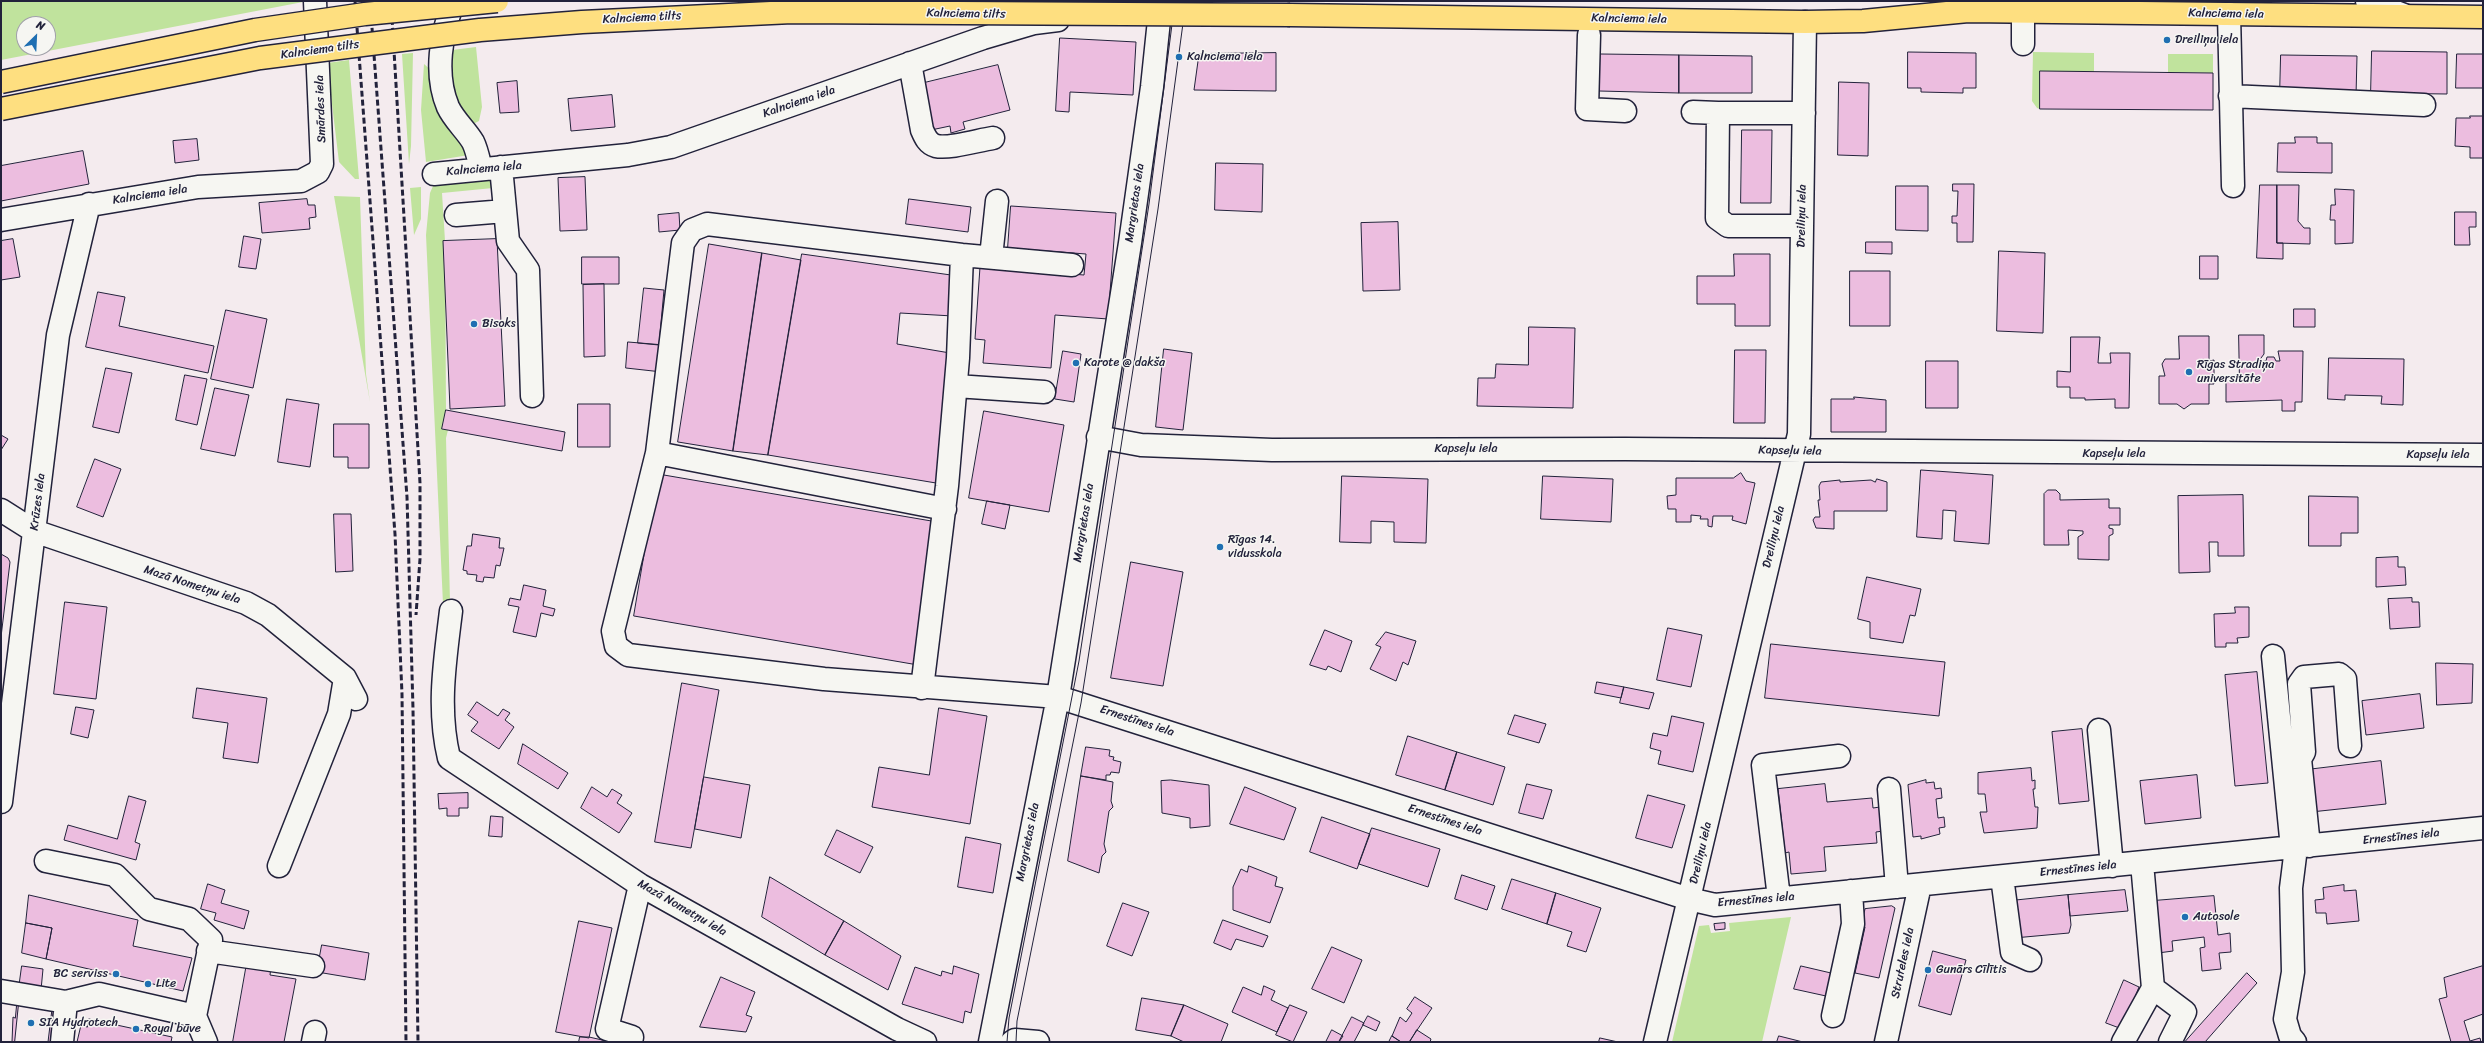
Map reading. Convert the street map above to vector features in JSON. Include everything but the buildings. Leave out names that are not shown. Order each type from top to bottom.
[{"type":"main road","points":[[1,82],[255,30],[364,14],[497,1]]},
{"type":"main road","name":"Kalnciema iela","points":[[1909,1],[1968,11]]},
{"type":"main road","name":"Kalnciema iela","points":[[1290,15],[1806,22],[1863,21],[1968,11],[2229,14],[2296,8],[2409,16],[2483,17]]},
{"type":"main road","name":"Kalnciema tilts","points":[[1,109],[260,58],[450,33],[582,22],[792,12],[1290,15]]},
{"type":"street","name":"Smārdes iela","points":[[301,181],[318,172],[322,164],[315,1]]},
{"type":"street","points":[[454,1],[445,24],[441,64],[442,86],[449,108],[491,168],[505,211],[508,241],[528,270],[532,396]]},
{"type":"street","points":[[985,1],[1002,32]]},
{"type":"street","points":[[2367,1],[2409,16]]},
{"type":"street","name":"Kalnciema iela","points":[[434,174],[628,155],[671,147],[910,63],[1002,32],[1077,10],[1160,10]]},
{"type":"street","name":"Margrietas iela","points":[[990,1042],[1058,697],[1098,437],[1130,243],[1160,10]]},
{"type":"street","points":[[2023,12],[2023,44]]},
{"type":"street","points":[[445,24],[569,14]]},
{"type":"street","points":[[2229,14],[2233,186]]},
{"type":"street","name":"Dreiliņu iela","points":[[1655,1042],[1798,434],[1806,22]]},
{"type":"street","points":[[1589,35],[1587,109],[1625,111]]},
{"type":"street","points":[[910,63],[922,130],[926,140],[936,146],[945,146],[993,138]]},
{"type":"street","points":[[2230,96],[2424,104]]},
{"type":"street","points":[[1693,112],[1804,114]]},
{"type":"street","points":[[1718,113],[1717,218],[1728,226],[1802,226]]},
{"type":"street","name":"Kalnciema iela","points":[[1,220],[89,204],[198,187],[301,181]]},
{"type":"street","points":[[990,257],[997,201]]},
{"type":"street","name":"Krūzes iela","points":[[1,802],[58,335],[89,204]]},
{"type":"street","points":[[456,215],[505,211]]},
{"type":"street","name":"Ernestīnes iela","points":[[1072,265],[962,255],[707,224],[692,230],[683,243],[657,453],[613,631],[616,646],[628,655],[824,679],[922,688],[1058,697],[1689,899],[1715,905],[2483,828]]},
{"type":"street","points":[[922,688],[945,509],[956,386],[962,255]]},
{"type":"street","points":[[956,386],[1044,392]]},
{"type":"street","name":"Kapseļu iela","points":[[1098,437],[1141,445],[1272,450],[1625,449],[2483,455]]},
{"type":"street","points":[[657,453],[945,509]]},
{"type":"street","name":"Mazā Nometņu iela","points":[[1,510],[34,531],[246,603],[268,615],[345,678],[356,699]]},
{"type":"street","name":"Mazā Nometņu iela","points":[[451,611],[441,701],[444,738],[449,758],[640,885],[897,1029],[925,1042]]},
{"type":"street","points":[[2273,656],[2299,847]]},
{"type":"street","points":[[2295,1042],[2290,1036],[2285,1019],[2293,972],[2291,888],[2299,847],[2300,759],[2304,752],[2299,684],[2304,677],[2339,674],[2345,679],[2350,746]]},
{"type":"street","points":[[279,866],[339,714],[345,678]]},
{"type":"street","points":[[2099,730],[2112,866]]},
{"type":"street","points":[[1779,898],[1763,765],[1839,756]]},
{"type":"street","points":[[1889,789],[1897,887]]},
{"type":"street","points":[[46,861],[115,875],[149,908],[189,919],[211,940],[195,1016],[206,1042]]},
{"type":"street","points":[[2123,1042],[2153,988],[2142,863]]},
{"type":"street","points":[[2002,877],[2012,952],[2030,960]]},
{"type":"street","points":[[637,1040],[607,1029],[640,885]]},
{"type":"street","name":"Struteles iela","points":[[1886,1042],[1920,885]]},
{"type":"street","points":[[1834,1016],[1853,924],[1851,891]]},
{"type":"street","points":[[208,951],[313,966]]},
{"type":"street","points":[[2153,988],[2185,1012],[2170,1042]]},
{"type":"street","points":[[1,991],[66,1002],[99,994],[195,1016]]},
{"type":"street","points":[[62,1042],[66,1002]]},
{"type":"street","points":[[1012,1042],[1016,1040],[1038,1042]]},
{"type":"green space","points":[[1,1],[303,1],[56,49],[56,16],[16,16],[16,56],[22,56],[1,60]]},
{"type":"green space","points":[[476,47],[482,107],[479,121],[471,125],[464,115],[456,97],[452,72],[452,50]]},
{"type":"green space","points":[[2033,52],[2094,53],[2094,72],[2040,109],[2037,108],[2032,101]]},
{"type":"green space","points":[[413,53],[411,146],[409,164],[402,54]]},
{"type":"green space","points":[[2168,54],[2213,54],[2213,73],[2168,72]]},
{"type":"green space","points":[[349,60],[359,179],[355,179],[339,162],[327,63]]},
{"type":"green space","points":[[424,64],[434,73],[469,155],[426,162],[421,110]]},
{"type":"green space","points":[[493,177],[493,188],[442,193],[445,241],[446,410],[442,429],[448,430],[446,438],[450,602],[443,604],[426,235],[430,193],[433,186]]},
{"type":"green space","points":[[421,187],[421,219],[414,235],[410,188]]},
{"type":"green space","points":[[334,196],[360,197],[366,374],[370,402]]},
{"type":"green space","points":[[1791,917],[1762,1042],[1672,1042],[1699,926],[1709,925],[1711,933],[1730,931],[1729,923]]},
{"type":"tram line","points":[[1007,1042],[1009,1018],[1079,661],[1149,204],[1175,1]]},
{"type":"tram line","points":[[1016,1042],[1017,1021],[1081,703],[1158,209],[1186,1]]},
{"type":"railway","points":[[355,1],[395,534],[402,694],[406,1042]]},
{"type":"railway","points":[[370,1],[407,497],[413,709],[418,1042]]},
{"type":"railway","points":[[391,1],[420,483],[420,559],[416,615]]},
{"type":"place","name":"Dreiliņu iela","points":[[2167,40]]},
{"type":"place","name":"Kalnciema iela","points":[[1179,57]]},
{"type":"place","name":"Bisoks","points":[[474,324]]},
{"type":"place","name":"Karote @ dakša","points":[[1076,363]]},
{"type":"place","name":"Rīgas Stradiņa universitāte","points":[[2189,372]]},
{"type":"place","name":"Rīgas 14. vidusskola","points":[[1220,547]]},
{"type":"place","name":"Autosole","points":[[2185,917]]},
{"type":"place","name":"Gunārs Cīlītis","points":[[1928,970]]},
{"type":"place","name":"BC serviss","points":[[116,974]]},
{"type":"place","name":"Lite","points":[[148,984]]},
{"type":"place","name":"SIA Hydrotech","points":[[31,1023]]},
{"type":"place","name":"Royal būve","points":[[136,1029]]}]
